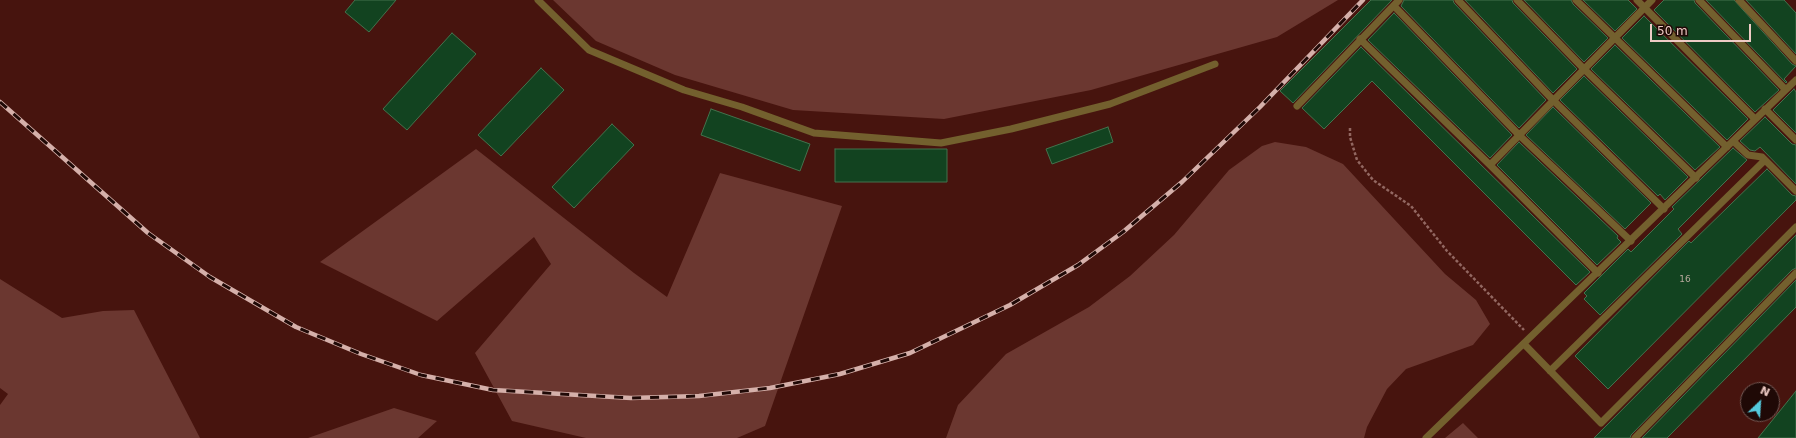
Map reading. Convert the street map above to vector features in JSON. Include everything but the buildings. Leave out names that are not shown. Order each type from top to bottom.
[{"type":"lane","points":[[538,0],[589,50],[684,90],[742,107],[814,133],[941,143],[1011,129],[1110,104],[1215,64]]},
{"type":"lane","points":[[1458,0],[1553,100],[1664,209]]},
{"type":"lane","points":[[1517,0],[1584,69],[1696,178]]},
{"type":"lane","points":[[1576,0],[1614,39],[1727,147]]},
{"type":"lane","points":[[1638,0],[1755,119]]},
{"type":"lane","points":[[1490,165],[1652,0]]},
{"type":"lane","points":[[1699,0],[1785,89]]},
{"type":"lane","points":[[1738,0],[1796,62]]},
{"type":"lane","points":[[1297,106],[1396,3],[1519,135],[1631,241]]},
{"type":"lane","points":[[1360,39],[1490,165],[1598,273]]},
{"type":"lane","points":[[1426,438],[1796,80]]},
{"type":"lane","points":[[1765,109],[1796,140]]},
{"type":"lane","points":[[1733,141],[1748,155],[1762,157],[1796,191]]},
{"type":"lane","points":[[1550,371],[1765,160]]},
{"type":"lane","points":[[1524,344],[1601,423],[1796,227]]},
{"type":"lane","points":[[1635,438],[1796,273]]},
{"type":"path","points":[[1350,128],[1350,137],[1357,160],[1373,180],[1411,206],[1447,251],[1531,337]]},
{"type":"shaded area","points":[[553,0],[1338,0],[1277,37],[1091,90],[944,119],[793,110],[675,75],[596,41]]},
{"type":"shaded area","points":[[1275,142],[1306,147],[1343,164],[1445,274],[1476,300],[1490,324],[1473,345],[1406,369],[1387,389],[1367,427],[1364,438],[946,438],[958,405],[1006,354],[1089,307],[1130,276],[1174,235],[1229,170],[1262,146]]},
{"type":"shaded area","points":[[476,149],[634,273],[667,297],[720,173],[842,206],[765,426],[737,438],[586,438],[512,421],[475,353],[551,264],[534,237],[437,321],[320,262]]},
{"type":"shaded area","points":[[0,279],[62,318],[103,311],[134,310],[200,438],[0,438],[0,405],[8,394],[0,388]]},
{"type":"shaded area","points":[[394,408],[437,421],[418,438],[308,438]]},
{"type":"shaded area","points":[[1463,423],[1478,438],[1445,438]]},
{"type":"railway","points":[[0,102],[148,233],[210,277],[296,327],[361,354],[421,375],[493,390],[631,398],[699,396],[770,388],[840,374],[910,353],[1010,305],[1078,265],[1123,232],[1182,182],[1260,107],[1363,0]]}]
